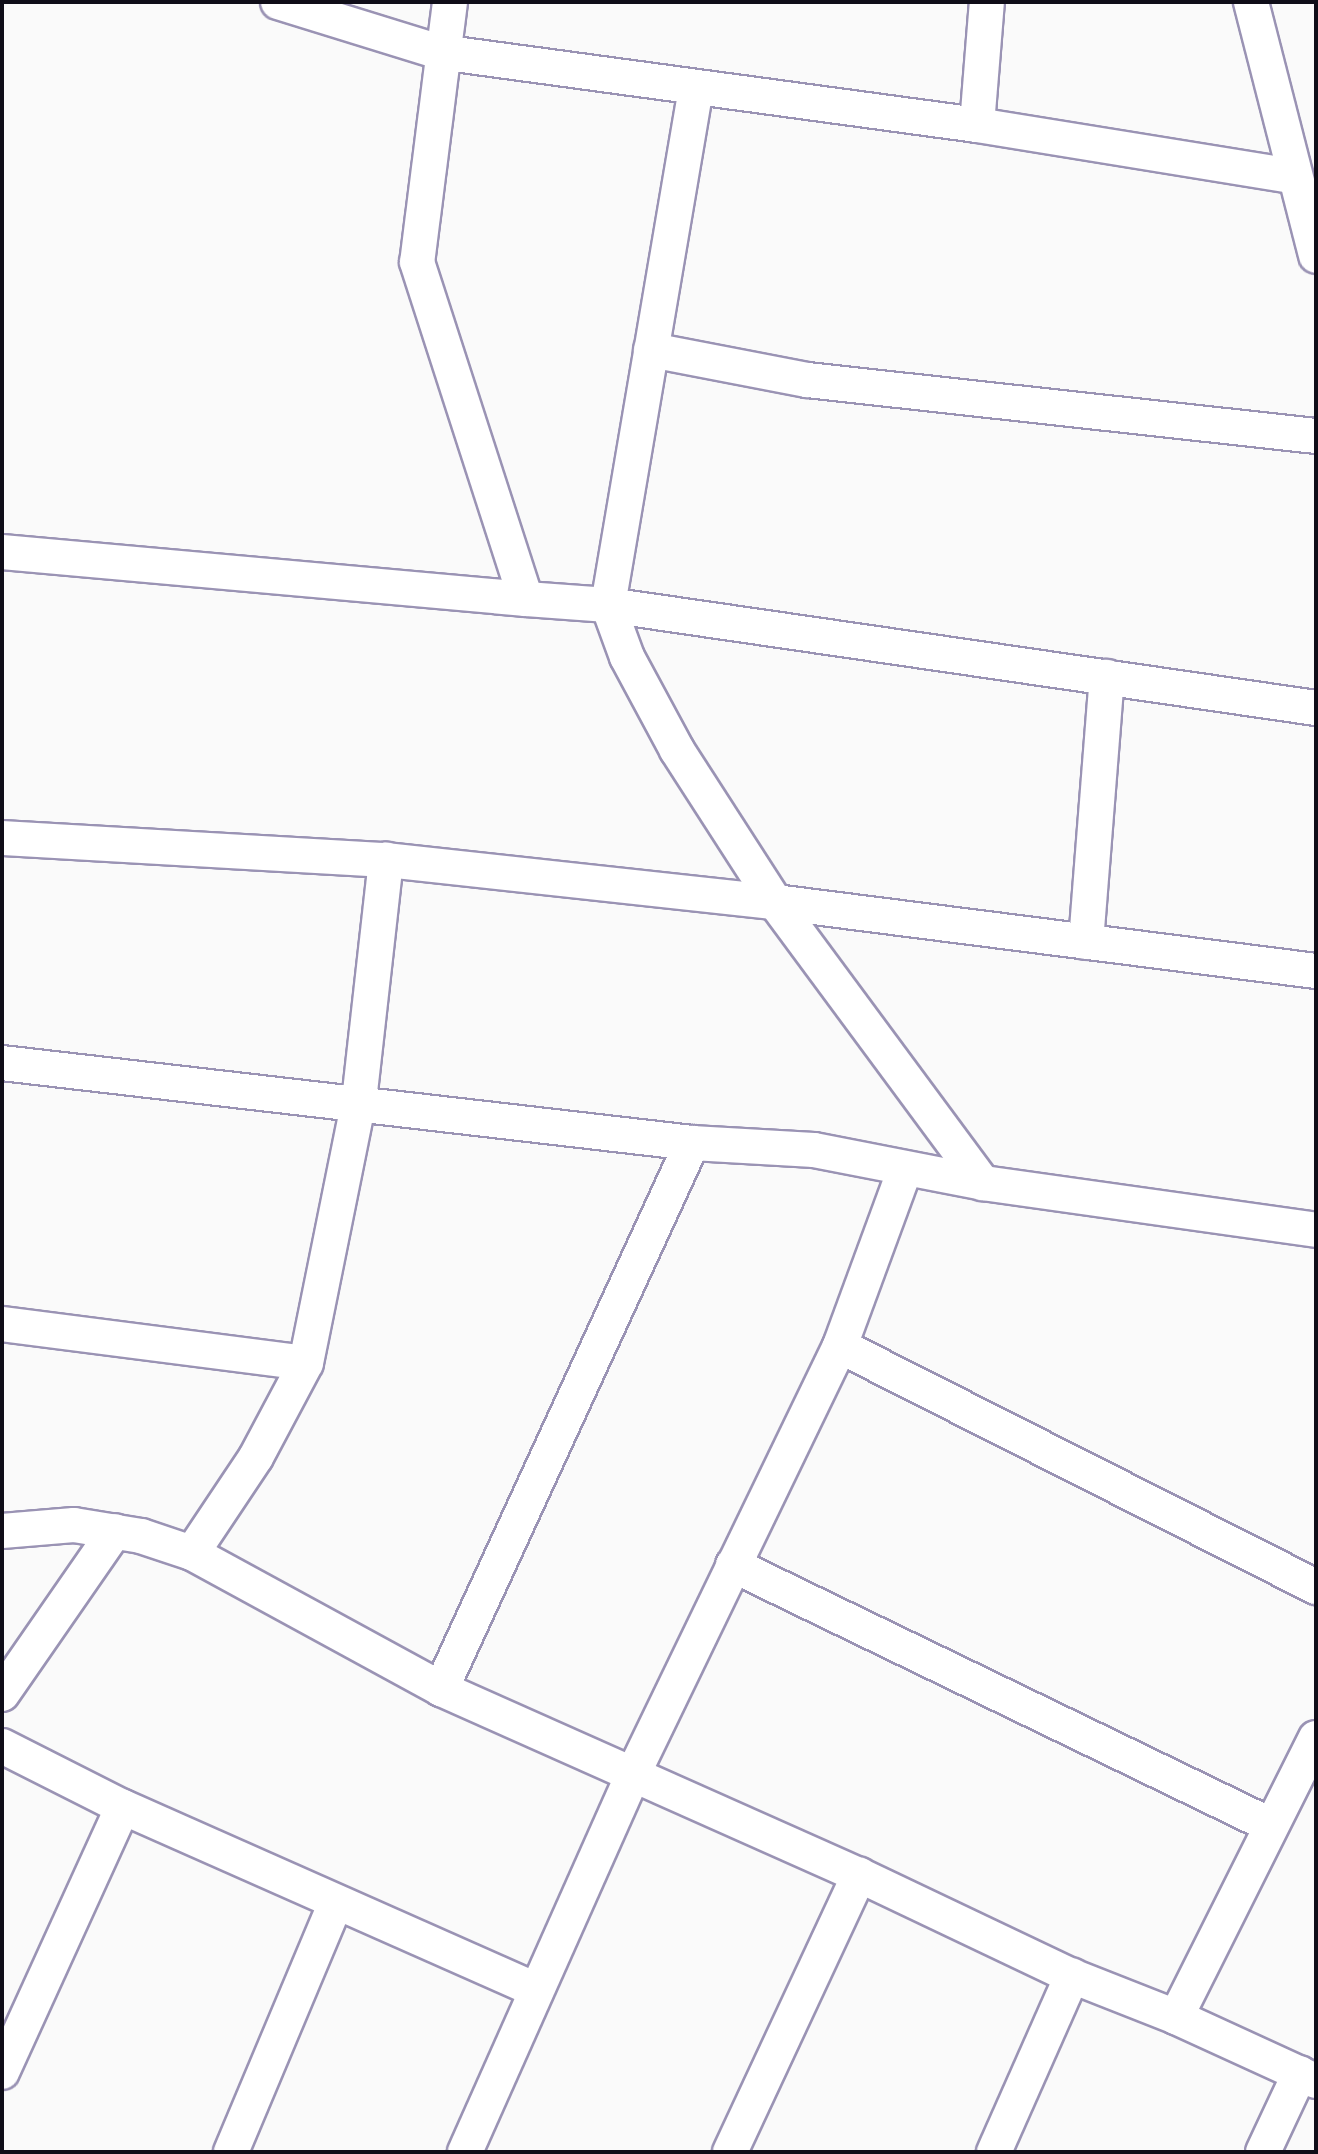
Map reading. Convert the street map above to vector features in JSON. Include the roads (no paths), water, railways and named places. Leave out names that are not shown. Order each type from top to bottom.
[{"type":"street","points":[[278,2],[440,52],[977,125],[1293,176]]},
{"type":"street","points":[[450,2],[440,52],[417,262],[526,599]]},
{"type":"street","points":[[977,125],[987,2]]},
{"type":"street","points":[[1251,2],[1293,176],[1316,256]]},
{"type":"street","points":[[696,88],[608,605],[627,657],[677,750],[775,902],[983,1183]]},
{"type":"street","points":[[651,350],[807,380],[1316,436]]},
{"type":"street","points":[[2,552],[608,605],[1316,708]]},
{"type":"street","points":[[1086,942],[1107,677]]},
{"type":"street","points":[[2,838],[386,860],[775,902],[1316,971]]},
{"type":"street","points":[[192,1553],[256,1457],[306,1363],[359,1101],[386,860]]},
{"type":"street","points":[[2,1063],[359,1101],[692,1143],[814,1150],[983,1183],[1316,1230]]},
{"type":"street","points":[[441,1689],[692,1143]]},
{"type":"street","points":[[471,2150],[536,1990],[633,1774],[840,1346],[905,1169]]},
{"type":"street","points":[[2,1324],[306,1363]]},
{"type":"street","points":[[840,1346],[1316,1587]]},
{"type":"street","points":[[2,1531],[74,1525],[115,1531],[192,1553],[441,1689],[859,1875],[1072,1976],[1176,2017],[1308,2077],[1263,2152]]},
{"type":"street","points":[[2,1694],[115,1531]]},
{"type":"street","points":[[733,1565],[1270,1825]]},
{"type":"street","points":[[1176,2017],[1316,1738]]},
{"type":"street","points":[[2,1746],[123,1807],[536,1990]]},
{"type":"street","points":[[2,2072],[123,1807]]},
{"type":"street","points":[[730,2152],[859,1875]]},
{"type":"street","points":[[231,2152],[336,1902]]},
{"type":"street","points":[[994,2152],[1072,1976]]}]
